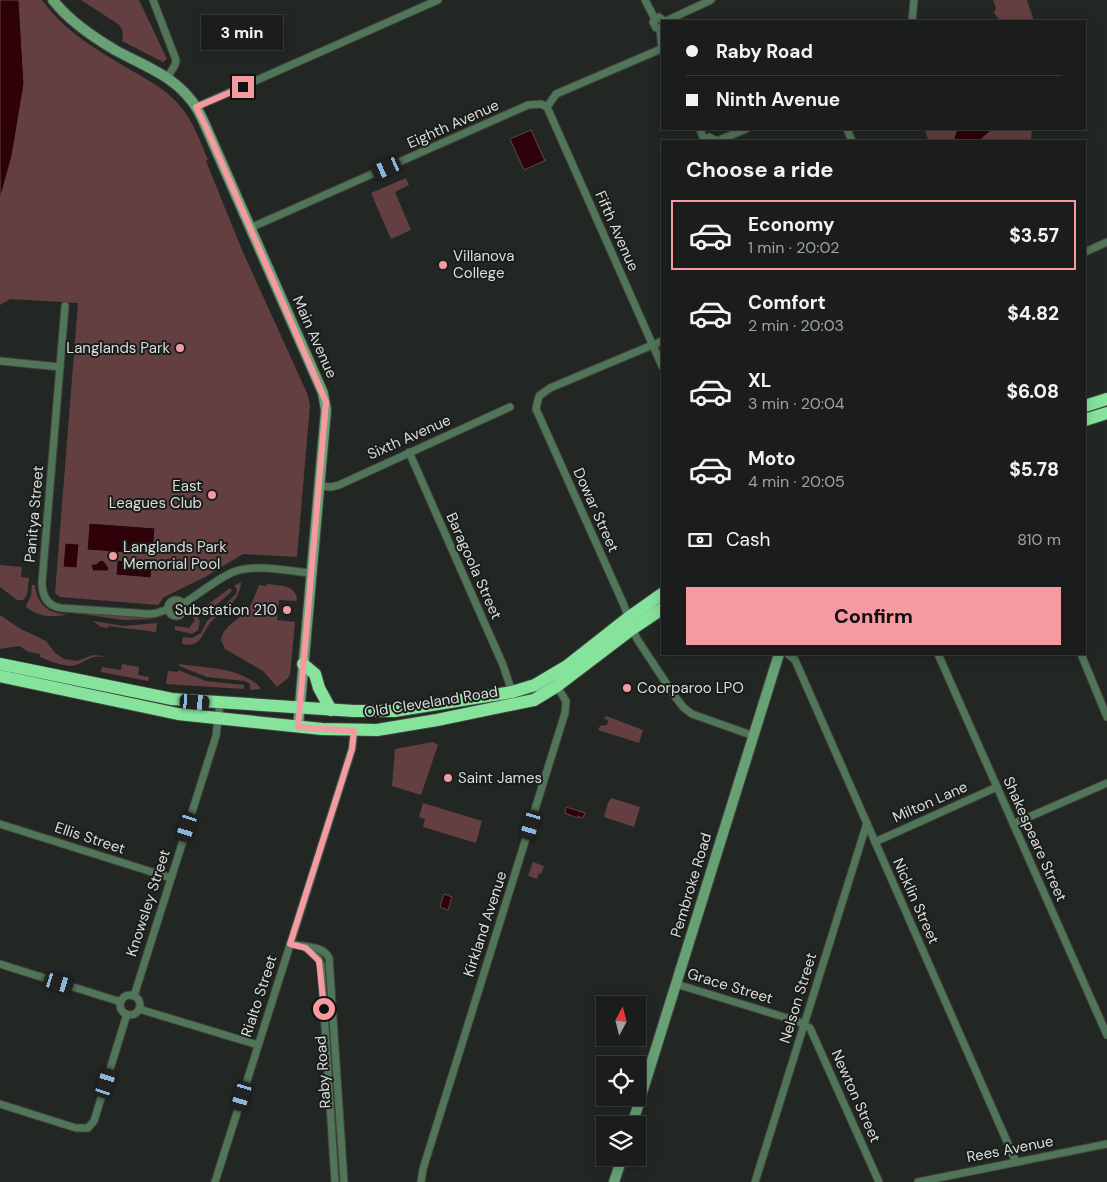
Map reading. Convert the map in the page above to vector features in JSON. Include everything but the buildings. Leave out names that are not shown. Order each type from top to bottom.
[{"type":"highway","points":[[1086,406],[1107,399]]},
{"type":"highway","points":[[1086,420],[1107,413]]},
{"type":"highway","name":"Old Cleveland Road","points":[[0,676],[158,710],[298,727],[354,731],[392,728],[534,700],[553,682],[630,624],[661,595]]},
{"type":"highway","name":"Old Cleveland Road","points":[[630,624],[661,610]]},
{"type":"highway","name":"Old Cleveland Road","points":[[0,664],[160,697],[331,710],[394,711],[512,692],[553,682]]},
{"type":"highway","points":[[303,664],[315,674],[331,710]]},
{"type":"street","name":"Main Avenue","points":[[53,0],[66,15],[88,33],[167,78],[182,90],[196,107],[326,402],[298,727]]},
{"type":"street","points":[[153,0],[176,60],[167,78]]},
{"type":"street","points":[[196,107],[438,0]]},
{"type":"street","points":[[645,0],[655,19],[654,26],[661,28]]},
{"type":"street","points":[[667,20],[711,0]]},
{"type":"street","points":[[912,20],[914,0]]},
{"type":"street","points":[[655,19],[661,18],[664,20]]},
{"type":"street","points":[[547,107],[556,94],[661,49]]},
{"type":"street","name":"Eighth Avenue","points":[[250,228],[528,105],[541,104],[547,107]]},
{"type":"street","name":"Fifth Avenue","points":[[547,107],[661,364]]},
{"type":"street","points":[[719,140],[744,130]]},
{"type":"street","points":[[1086,252],[1107,242]]},
{"type":"street","name":"Panitya Street","points":[[66,306],[42,582],[44,596],[49,603],[61,608],[154,614],[168,609]]},
{"type":"street","points":[[653,345],[661,341]]},
{"type":"street","name":"Dowar Street","points":[[653,345],[550,388],[539,396],[536,402],[536,409],[623,603],[630,624],[676,698],[688,712],[702,719],[754,736]]},
{"type":"street","points":[[0,361],[60,367]]},
{"type":"street","name":"Sixth Avenue","points":[[319,486],[331,487],[339,485],[510,407]]},
{"type":"street","name":"Baragoola Street","points":[[409,452],[503,665],[512,692]]},
{"type":"street","points":[[183,604],[224,577],[244,569],[256,568],[311,573]]},
{"type":"street","points":[[173,601],[183,604],[184,609],[179,615],[172,615],[168,609],[169,604],[173,601]]},
{"type":"street","name":"Pembroke Road","points":[[635,1116],[779,655]]},
{"type":"street","name":"Nicklin Street","points":[[789,655],[794,660],[867,823],[1016,1162]]},
{"type":"street","name":"Shakespeare Street","points":[[938,655],[1107,1036]]},
{"type":"street","points":[[1082,655],[1107,717]]},
{"type":"street","name":"Kirkland Avenue","points":[[421,1182],[426,1159],[565,713],[566,701],[553,682]]},
{"type":"street","name":"Knowsley Street","points":[[134,996],[216,736],[220,703]]},
{"type":"street","name":"Rialto Street","points":[[215,1182],[352,749],[354,731]]},
{"type":"street","points":[[1013,824],[1107,783]]},
{"type":"street","name":"Milton Lane","points":[[875,842],[997,787]]},
{"type":"street","name":"Nelson Street","points":[[754,1182],[867,823]]},
{"type":"street","name":"Ellis Street","points":[[0,824],[171,878]]},
{"type":"street","name":"Raby Road","points":[[290,944],[306,948],[317,948],[324,951],[327,954],[330,965],[344,1182]]},
{"type":"street","name":"Raby Road","points":[[306,948],[318,958],[321,965],[334,1182]]},
{"type":"street","points":[[0,964],[121,1002]]},
{"type":"street","name":"Grace Street","points":[[676,984],[804,1024]]},
{"type":"street","points":[[134,996],[138,1000],[139,1009],[133,1014],[127,1014],[121,1008],[121,1002],[125,997],[134,996]]},
{"type":"street","points":[[139,1009],[258,1045]]},
{"type":"street","points":[[0,1104],[76,1128],[88,1128],[94,1121],[127,1014]]},
{"type":"street","name":"Newton Street","points":[[804,1024],[812,1031],[879,1182]]},
{"type":"street","name":"Rees Avenue","points":[[918,1182],[1107,1144]]},
{"type":"street","points":[[614,1182],[619,1166]]},
{"type":"shaded area","points":[[0,0],[19,0],[24,84],[12,156],[0,199]]},
{"type":"shaded area","name":"Langlands Park","points":[[19,0],[42,0],[60,21],[80,38],[168,94],[185,112],[196,132],[242,250],[307,393],[310,405],[297,557],[243,554],[205,577],[164,597],[158,605],[60,597],[55,593],[78,303],[10,299],[0,305],[0,199],[12,156],[24,84]]},
{"type":"shaded area","points":[[81,0],[139,0],[167,59],[163,62],[122,41],[123,31],[118,24]]},
{"type":"shaded area","points":[[993,0],[1027,0],[1034,20],[999,20],[994,13],[996,8]]},
{"type":"shaded area","points":[[531,130],[546,160],[524,170],[510,139]]},
{"type":"shaded area","points":[[924,130],[1032,130],[1031,140],[929,140]]},
{"type":"shaded area","points":[[957,130],[992,130],[980,140],[953,140]]},
{"type":"shaded area","points":[[406,178],[409,185],[395,192],[411,230],[391,239],[371,193]]},
{"type":"shaded area","points":[[89,523],[155,528],[153,555],[87,550]]},
{"type":"shaded area","points":[[65,543],[79,544],[77,568],[63,567]]},
{"type":"shaded area","points":[[101,560],[109,568],[108,571],[93,571],[92,564],[96,564]]},
{"type":"shaded area","points":[[117,560],[152,563],[151,578],[116,575]]},
{"type":"shaded area","points":[[0,565],[22,567],[21,577],[29,578],[27,595],[23,600],[17,600],[0,587]]},
{"type":"shaded area","points":[[241,582],[238,595],[211,622],[201,639],[194,644],[182,644],[183,637],[192,638],[201,633],[207,621],[236,594],[237,589],[234,586]]},
{"type":"shaded area","points":[[268,584],[291,589],[297,601],[279,600],[277,620],[295,622],[290,675],[277,687],[263,671],[225,649],[221,640],[228,627],[244,614],[249,607],[259,585],[266,586]]},
{"type":"shaded area","points":[[32,585],[35,585],[38,597],[45,607],[61,614],[68,614],[47,616],[27,608],[26,605],[31,596]]},
{"type":"shaded area","points":[[230,588],[232,591],[204,616],[199,609]]},
{"type":"shaded area","points":[[194,612],[200,621],[198,630],[192,634],[175,630],[175,626],[189,628],[195,620],[193,617]]},
{"type":"shaded area","points":[[74,613],[91,613],[157,619],[124,620]]},
{"type":"shaded area","points":[[0,615],[19,628],[46,641],[55,653],[64,659],[77,661],[93,655],[103,657],[92,658],[76,665],[67,666],[44,659],[40,657],[40,654],[29,652],[19,646],[0,649]]},
{"type":"shaded area","points":[[93,621],[124,626],[157,623],[156,632],[108,626],[108,628],[101,627]]},
{"type":"shaded area","points":[[122,664],[139,667],[138,675],[149,677],[148,681],[101,672],[102,667],[121,670]]},
{"type":"shaded area","points":[[179,664],[232,672],[252,680],[260,689],[250,690],[250,684],[245,681],[207,677],[179,666]]},
{"type":"shaded area","points":[[178,670],[206,681],[244,685],[244,689],[166,684],[168,671],[178,672]]},
{"type":"shaded area","points":[[606,716],[643,730],[639,743],[598,730],[600,726],[607,725],[608,720],[604,719]]},
{"type":"shaded area","points":[[433,742],[438,745],[421,795],[392,786],[395,749]]},
{"type":"shaded area","points":[[611,798],[640,807],[634,827],[604,817]]},
{"type":"shaded area","points":[[423,803],[482,821],[476,843],[423,827],[425,819],[419,817]]},
{"type":"shaded area","points":[[566,807],[585,813],[583,818],[578,816],[577,818],[565,813]]},
{"type":"shaded area","points":[[533,862],[544,866],[537,879],[528,876]]},
{"type":"shaded area","points":[[444,894],[452,897],[448,910],[440,907]]},
{"type":"place","name":"Villanova College","points":[[443,265]]},
{"type":"place","name":"Langlands Park","points":[[180,348]]},
{"type":"place","name":"East Leagues Club","points":[[212,495]]},
{"type":"place","name":"Langlands Park Memorial Pool","points":[[113,556]]},
{"type":"place","name":"Substation 210","points":[[287,610]]},
{"type":"place","name":"Coorparoo LPO","points":[[627,688]]},
{"type":"place","name":"Saint James","points":[[448,778]]},
{"type":"route","points":[[243,87],[196,107],[306,352],[326,402],[298,727],[354,731],[352,749],[290,944],[306,948],[318,958],[321,965],[324,1009]]}]
